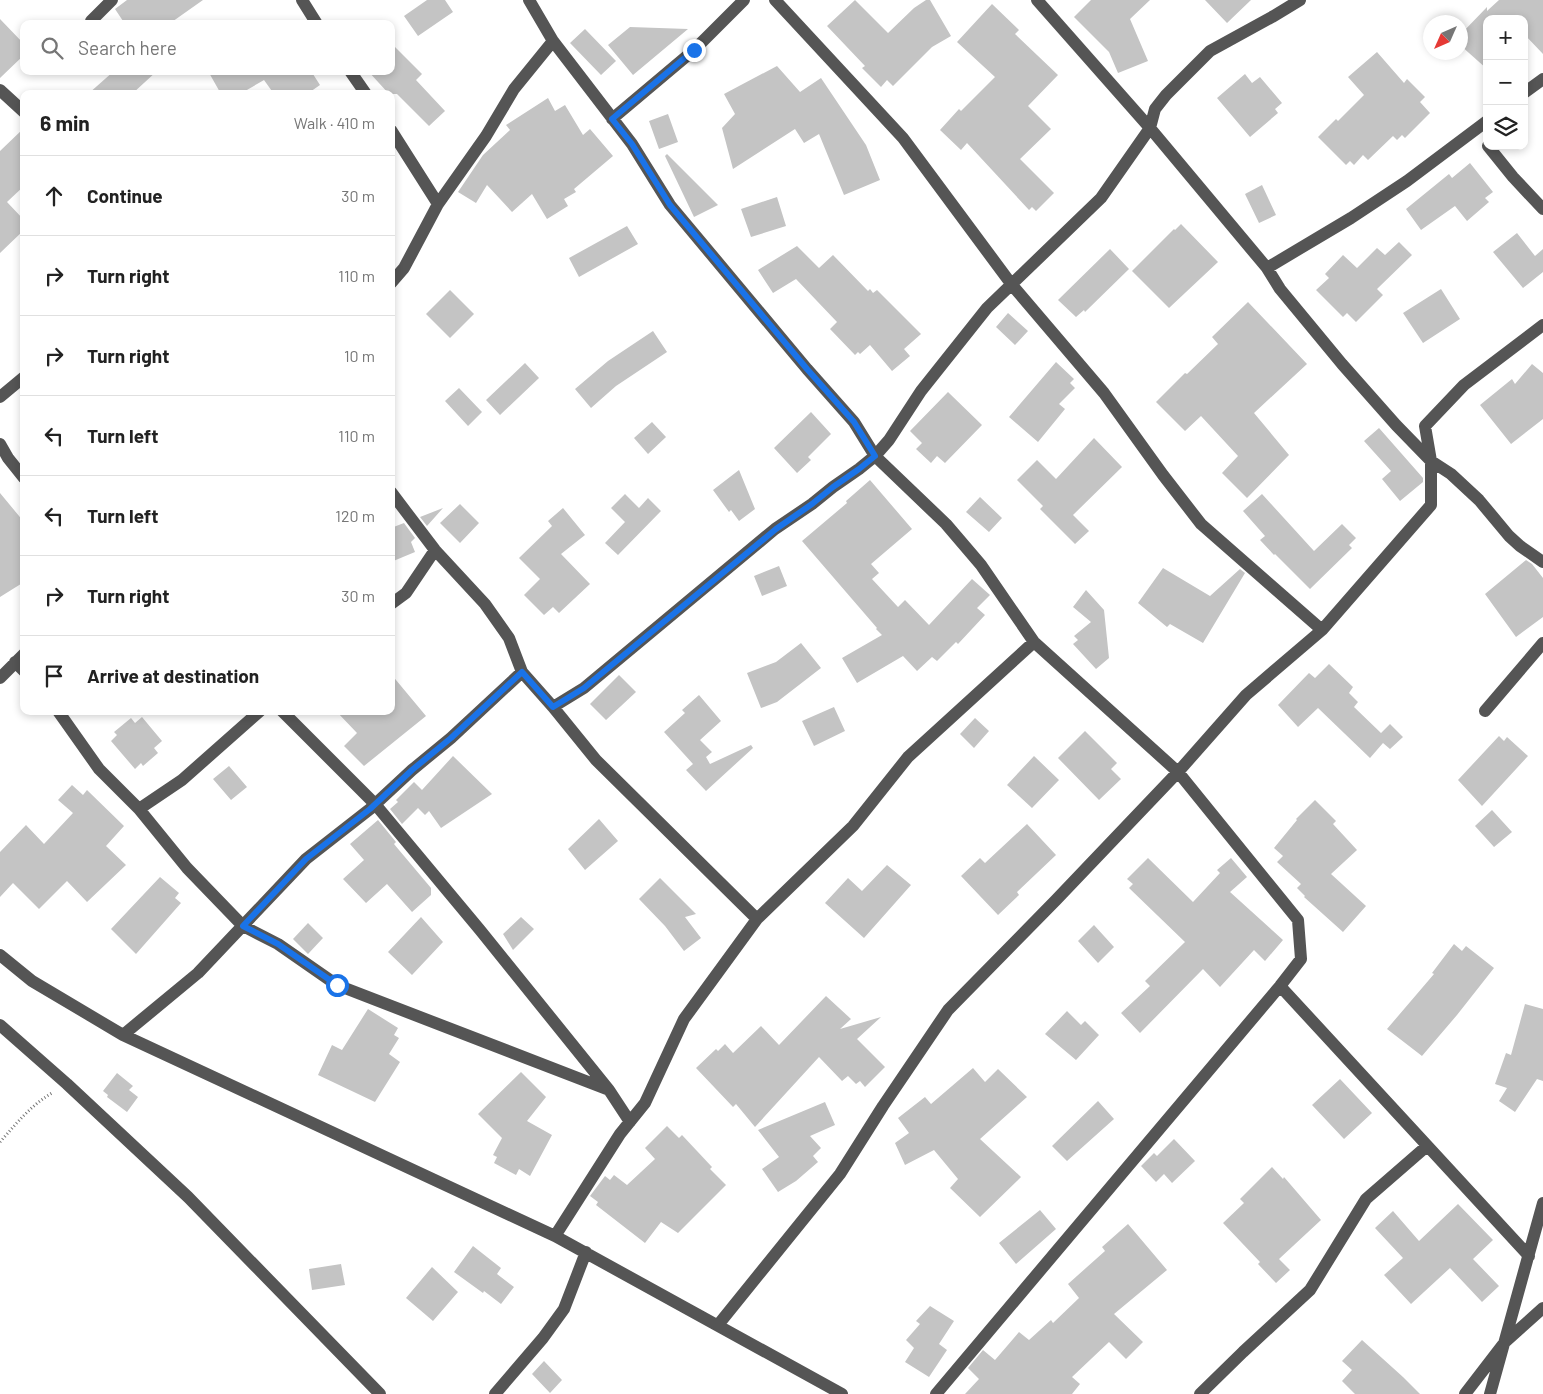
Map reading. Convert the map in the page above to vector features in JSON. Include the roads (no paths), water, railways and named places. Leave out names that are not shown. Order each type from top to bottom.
[{"type":"street","points":[[92,20],[112,0]]},
{"type":"street","points":[[302,0],[314,20]]},
{"type":"street","points":[[529,0],[554,41],[632,144],[670,205],[807,369],[854,422],[875,456],[946,524],[976,558],[1034,642],[1178,772],[1298,920],[1301,959],[936,1394]]},
{"type":"street","points":[[612,119],[694,50],[744,0]]},
{"type":"street","points":[[775,0],[904,138],[1012,284],[1104,393],[1201,524],[1322,630]]},
{"type":"street","points":[[1036,0],[1150,128],[1267,268],[1280,289],[1342,364],[1396,425],[1431,460],[1465,486],[1509,536],[1543,562]]},
{"type":"street","points":[[553,707],[584,688],[776,529],[875,456],[889,440],[921,391],[987,308],[1101,198],[1150,128],[1155,109],[1166,95],[1210,51],[1300,0]]},
{"type":"street","points":[[395,278],[404,268],[438,204],[486,136],[514,89],[554,41]]},
{"type":"street","points":[[353,75],[363,90]]},
{"type":"street","points":[[1528,90],[1543,79]]},
{"type":"street","points":[[0,90],[20,108]]},
{"type":"street","points":[[1267,268],[1351,218],[1407,181],[1483,124]]},
{"type":"street","points":[[1475,130],[1483,139]]},
{"type":"street","points":[[395,136],[438,204]]},
{"type":"street","points":[[1492,150],[1543,210]]},
{"type":"street","points":[[718,1325],[840,1174],[948,1010],[1178,772],[1246,695],[1322,630],[1430,505],[1431,460],[1426,426],[1464,385],[1543,325]]},
{"type":"street","points":[[0,397],[20,380]]},
{"type":"street","points":[[0,444],[20,473]]},
{"type":"street","points":[[395,497],[435,550],[471,588],[509,638],[522,672],[596,760],[757,919]]},
{"type":"street","points":[[395,601],[406,593],[435,550]]},
{"type":"street","points":[[555,1236],[620,1134],[645,1103],[684,1019],[757,919],[853,826],[908,757],[1034,642]]},
{"type":"street","points":[[1486,711],[1543,643]]},
{"type":"street","points":[[0,678],[20,663]]},
{"type":"street","points":[[123,1035],[198,974],[306,859],[375,804],[451,738],[522,672]]},
{"type":"street","points":[[61,715],[99,769],[139,809],[187,868],[243,926],[278,944],[337,985],[609,1090]]},
{"type":"street","points":[[139,809],[182,780],[255,715]]},
{"type":"street","points":[[286,715],[375,804],[609,1090],[630,1122]]},
{"type":"street","points":[[0,955],[32,981],[123,1035],[555,1236],[842,1394]]},
{"type":"street","points":[[1280,986],[1529,1256]]},
{"type":"street","points":[[0,1025],[67,1084],[188,1197],[380,1394]]},
{"type":"street","points":[[1200,1394],[1242,1352],[1310,1290],[1366,1199],[1428,1146]]},
{"type":"street","points":[[1490,1394],[1543,1203]]},
{"type":"street","points":[[495,1394],[543,1338],[564,1308],[586,1252]]},
{"type":"street","points":[[1465,1394],[1505,1342],[1543,1308]]}]
